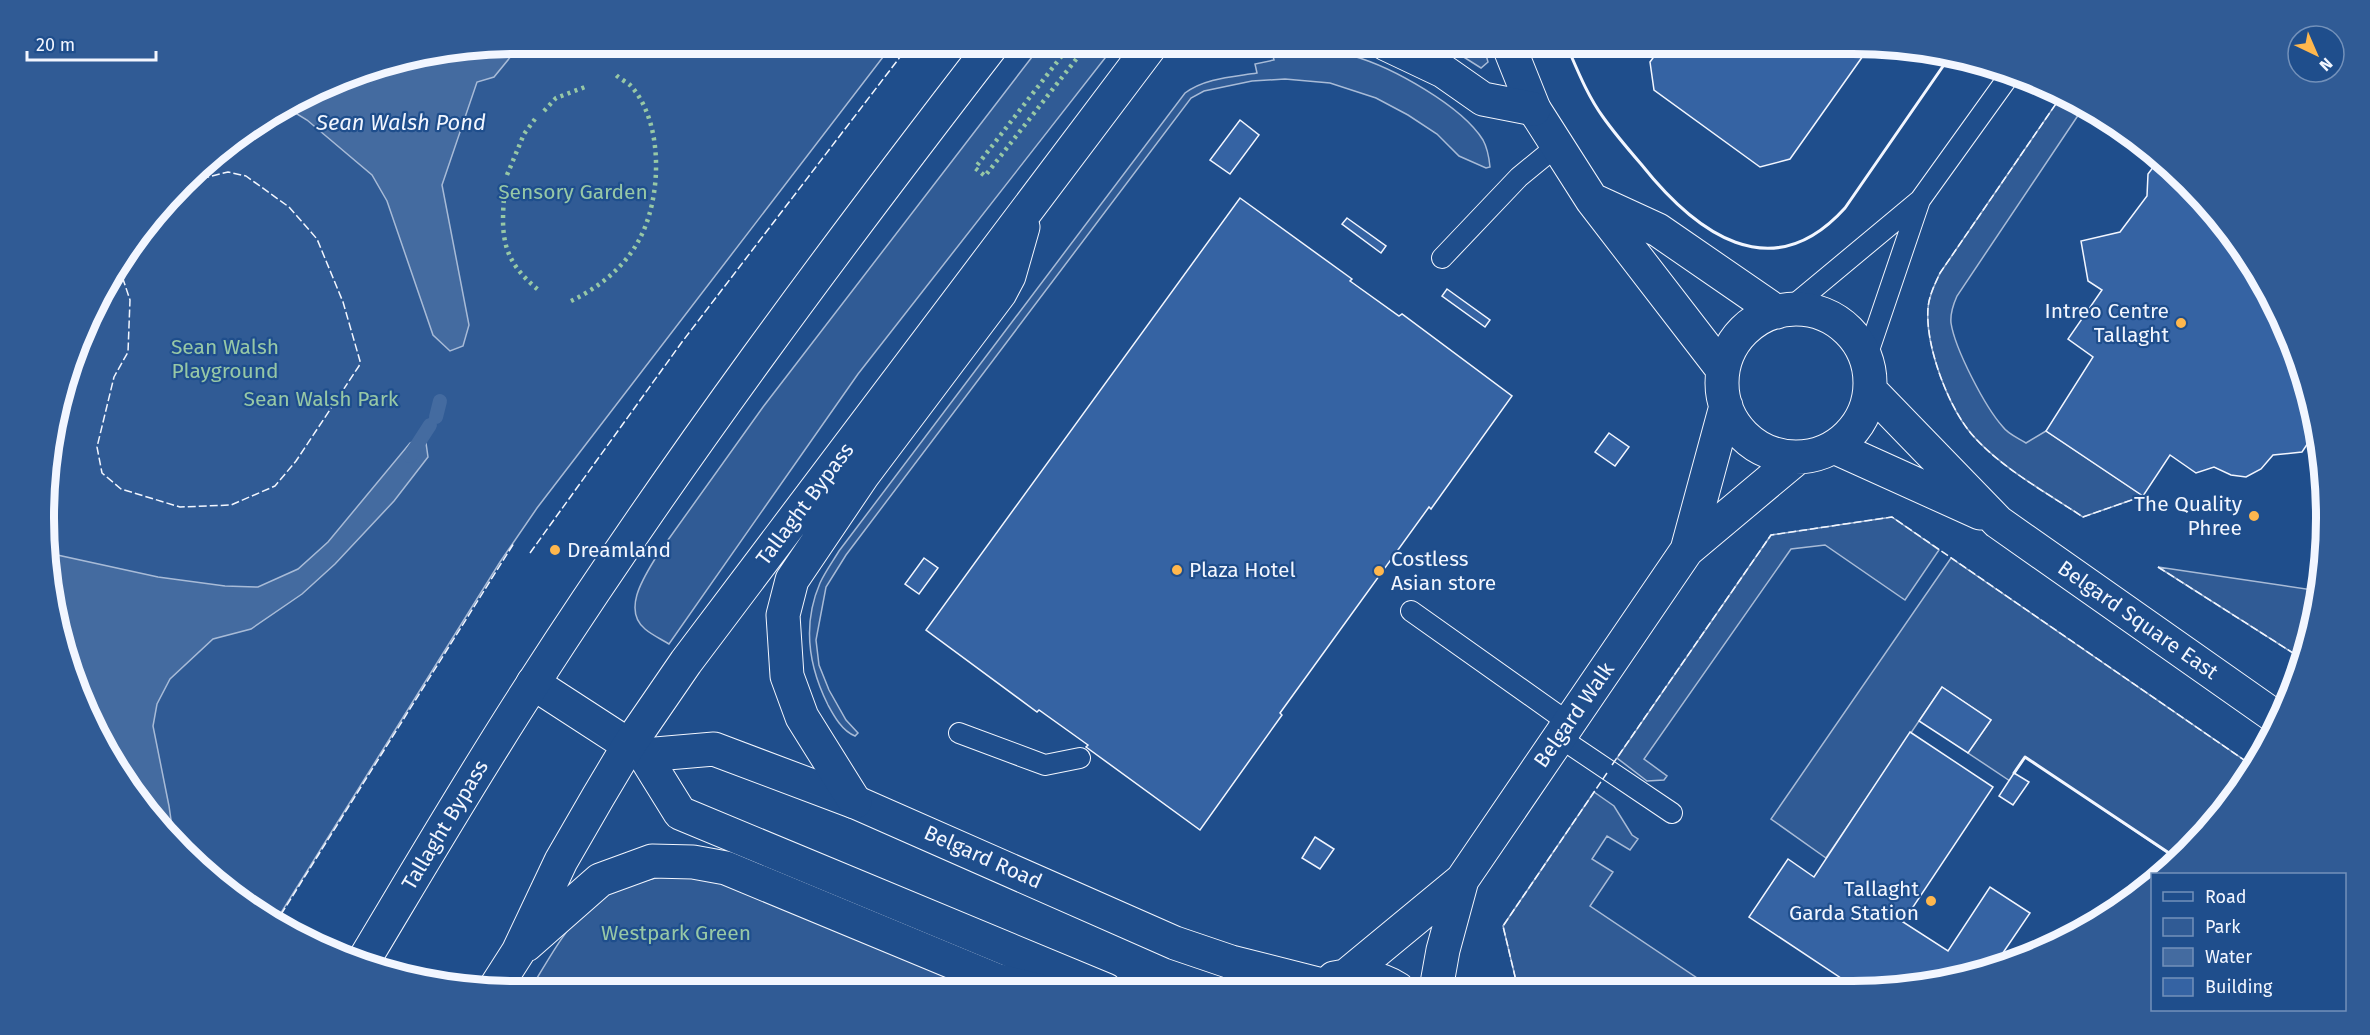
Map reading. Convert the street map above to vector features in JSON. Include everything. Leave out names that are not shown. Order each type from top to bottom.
[{"type":"main road","name":"Tallaght Bypass","points":[[367,955],[533,683],[692,449],[883,186],[985,54]]},
{"type":"main road","name":"Tallaght Bypass","points":[[500,980],[518,952],[561,861],[637,750],[686,662],[1144,54]]},
{"type":"main road","points":[[1407,54],[1443,71],[1483,99],[1534,109]]},
{"type":"main road","points":[[1512,54],[1534,109],[1593,200],[1723,370]]},
{"type":"main road","points":[[1593,200],[1658,230],[1783,310]]},
{"type":"main road","points":[[855,802],[802,717],[786,676],[783,615],[792,580],[863,475],[1000,293],[1009,276],[1028,208]]},
{"type":"main road","points":[[1783,310],[1814,311],[1836,320],[1854,337],[1868,374],[1866,407],[1859,423],[1834,447],[1817,454],[1798,457],[1779,455],[1761,448],[1740,430],[1726,406],[1722,388],[1723,370],[1730,350],[1742,334],[1758,320],[1783,310]]},
{"type":"main road","name":"Belgard Square East","points":[[1868,374],[1998,522]]},
{"type":"main road","name":"Belgard Walk","points":[[1687,550],[1726,406]]},
{"type":"main road","name":"Belgard Square East","points":[[1834,447],[1998,522],[2272,714]]},
{"type":"main road","name":"Belgard Walk","points":[[1328,981],[1462,880],[1687,550],[1798,457]]},
{"type":"main road","points":[[533,683],[637,750],[680,813],[1084,981]]},
{"type":"main road","name":"Belgard Road","points":[[637,750],[714,749],[855,802],[1175,943],[1231,962],[1316,981]]},
{"type":"main road","points":[[518,952],[600,880],[652,861],[693,862],[726,868],[1000,981]]},
{"type":"main road","name":"Belgard Walk","points":[[1437,981],[1443,950],[1462,880]]},
{"type":"main road","name":"Belgard Road","points":[[1350,981],[1374,979],[1379,981]]},
{"type":"lane","points":[[1783,310],[1920,200],[2006,81]]},
{"type":"lane","points":[[1442,258],[1519,177],[1557,145]]},
{"type":"lane","points":[[1868,374],[1920,200]]},
{"type":"lane","points":[[1411,611],[1672,813]]},
{"type":"lane","points":[[959,734],[1046,765],[1080,758]]},
{"type":"green space","name":"Sean Walsh Park","points":[[885,54],[537,508],[500,562],[280,915],[235,885],[212,866],[169,823],[150,800],[132,775],[102,723],[89,695],[70,637],[63,608],[55,548],[55,487],[58,457],[70,398],[89,340],[102,312],[132,260],[150,235],[169,212],[212,169],[260,132],[312,102],[340,89],[398,70],[427,63],[487,55]]},
{"type":"green space","points":[[1034,54],[1108,54],[858,374],[669,644],[645,629],[638,621],[635,602],[642,581],[658,554],[763,407]]},
{"type":"green space","points":[[1272,54],[1346,54],[1369,61],[1406,78],[1443,101],[1473,127],[1485,143],[1490,167],[1486,168],[1459,156],[1437,134],[1376,98],[1330,83],[1285,79],[1252,81],[1204,91],[1191,98],[846,555],[826,587],[816,640],[819,665],[829,690],[846,720],[858,733],[855,736],[850,734],[839,723],[821,690],[812,660],[809,630],[814,599],[820,583],[839,551],[1185,93],[1210,81],[1257,73],[1255,64],[1274,60]]},
{"type":"green space","points":[[1459,54],[1486,54],[1488,62],[1481,68]]},
{"type":"green space","points":[[2057,102],[2079,113],[1957,296],[1952,309],[1951,323],[1958,347],[1972,377],[1996,418],[2010,434],[2026,443],[2046,431],[2143,496],[2083,517],[2027,481],[1976,439],[1966,427],[1948,395],[1930,341],[1928,308],[1932,290],[1940,273]]},
{"type":"green space","points":[[1892,517],[1939,550],[1905,600],[1825,545],[1791,549],[1644,759],[1667,776],[1664,780],[1647,781],[1617,758],[1771,535]]},
{"type":"green space","points":[[1951,558],[2246,762],[2220,800],[2170,855],[2025,757],[2010,781],[1968,753],[1991,720],[1942,687],[1826,858],[1771,819]]},
{"type":"green space","points":[[2158,567],[2310,590],[2295,654]]},
{"type":"green space","points":[[1594,792],[1614,806],[1632,835],[1638,839],[1630,850],[1607,836],[1592,859],[1613,872],[1590,906],[1702,981],[1516,981],[1503,926]]},
{"type":"green space","name":"Westpark Green","points":[[679,873],[709,875],[968,981],[535,981],[571,926],[588,908],[619,889]]},
{"type":"water","name":"Sean Walsh Pond","points":[[513,54],[494,77],[477,82],[442,185],[469,325],[463,346],[450,351],[433,335],[387,201],[372,175],[307,120],[294,112],[340,89],[369,79],[427,63],[457,58]]},
{"type":"water","points":[[416,440],[426,443],[428,457],[394,501],[335,564],[302,594],[251,629],[213,639],[170,679],[157,704],[153,726],[172,826],[132,775],[102,723],[89,695],[63,608],[56,555],[158,577],[225,586],[258,587],[298,569],[328,542],[410,443]]},
{"type":"building","points":[[1656,54],[1864,54],[1790,159],[1760,167],[1654,90],[1650,62]]},
{"type":"building","points":[[1240,120],[1259,135],[1230,174],[1210,160]]},
{"type":"building","name":"Intreo Centre Tallaght","points":[[2154,166],[2201,212],[2238,260],[2254,286],[2281,340],[2300,398],[2309,441],[2302,452],[2273,455],[2261,469],[2246,477],[2231,475],[2214,467],[2196,473],[2170,455],[2143,496],[2046,431],[2093,357],[2068,339],[2102,290],[2088,281],[2081,241],[2120,232],[2147,196],[2148,174]]},
{"type":"building","name":"Plaza Hotel","points":[[1240,198],[1352,279],[1350,281],[1399,316],[1402,314],[1512,396],[1280,713],[1282,715],[1200,830],[1086,747],[1088,745],[1039,710],[1037,712],[926,630]]},
{"type":"building","points":[[1347,218],[1386,246],[1381,253],[1342,224]]},
{"type":"building","points":[[1447,289],[1490,320],[1485,327],[1442,296]]},
{"type":"building","points":[[1609,433],[1629,447],[1615,466],[1595,452]]},
{"type":"building","points":[[924,558],[938,568],[919,594],[905,584]]},
{"type":"building","points":[[1942,687],[1991,720],[1968,753],[1919,721]]},
{"type":"building","points":[[1910,732],[1993,787],[1903,922],[1948,951],[1990,887],[2030,913],[2001,956],[1943,972],[1913,977],[1845,981],[1749,917],[1788,859],[1814,877]]},
{"type":"building","points":[[2014,773],[2029,782],[2013,805],[1999,796]]},
{"type":"building","points":[[1315,837],[1334,849],[1320,869],[1302,858]]},
{"type":"waterway","points":[[436,417],[440,401]]},
{"type":"waterway","points":[[410,456],[430,425]]},
{"type":"hedge","points":[[1063,54],[975,168],[985,176],[1080,54]]},
{"type":"hedge","points":[[571,301],[591,290],[626,260],[647,223],[652,203],[656,161],[649,120],[642,102],[631,86],[616,75]]},
{"type":"hedge","points":[[544,111],[556,98],[585,87]]},
{"type":"hedge","points":[[507,175],[524,134],[535,119]]},
{"type":"hedge","points":[[505,185],[503,218],[506,245],[510,257],[527,280],[541,292]]},
{"type":"fence","points":[[530,553],[682,342],[902,54]]},
{"type":"fence","points":[[2057,102],[1940,273],[1932,290],[1928,308],[1930,341],[1948,395],[1966,427],[1987,450],[2013,471],[2083,517],[2143,496]]},
{"type":"fence","points":[[122,276],[130,300],[128,352],[114,377],[97,447],[102,473],[121,489],[180,507],[231,505],[275,486],[296,461],[359,366],[360,361],[343,302],[317,239],[289,207],[246,176],[228,172],[202,178]]},
{"type":"fence","points":[[1612,765],[1771,535],[1892,517],[2246,762]]},
{"type":"fence","points":[[280,916],[514,543]]},
{"type":"fence","points":[[2158,567],[2295,654]]},
{"type":"fence","points":[[1516,981],[1503,926],[1607,773]]},
{"type":"wall","points":[[1570,54],[1597,109],[1662,189],[1685,211],[1710,229],[1736,242],[1762,248],[1790,245],[1817,232],[1845,208],[1945,63]]},
{"type":"wall","points":[[2014,773],[2025,757],[2171,854]]},
{"type":"place","name":"Intreo Centre Tallaght","points":[[2181,323]]},
{"type":"place","name":"The Quality Phree","points":[[2254,516]]},
{"type":"place","name":"Dreamland","points":[[555,550]]},
{"type":"place","name":"Plaza Hotel","points":[[1177,570]]},
{"type":"place","name":"Costless Asian store","points":[[1379,571]]},
{"type":"place","name":"Tallaght Garda Station","points":[[1931,901]]},
{"type":"park label","name":"Sensory Garden","points":[[573,192]]},
{"type":"park label","name":"Sean Walsh Playground","points":[[225,359]]}]
